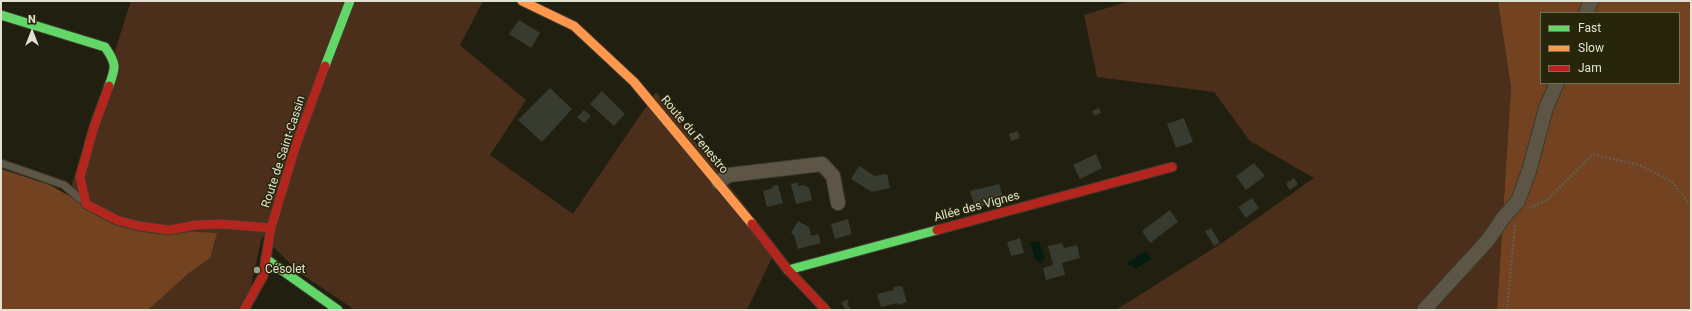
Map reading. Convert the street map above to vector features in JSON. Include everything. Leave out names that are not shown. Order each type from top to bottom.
[{"type":"street","name":"Route de Saint-Cassin","points":[[244,310],[263,276],[271,228],[296,145],[350,1]]},
{"type":"street","name":"Route du Fenestro","points":[[522,1],[574,26],[634,82],[718,182],[788,270],[826,310]]},
{"type":"street","points":[[1586,12],[1591,1]]},
{"type":"street","points":[[1,15],[105,47],[113,59],[115,71],[94,127],[80,177],[86,204],[117,220],[139,226],[170,230],[195,225],[271,228]]},
{"type":"street","points":[[1424,310],[1488,240],[1503,218],[1523,204],[1529,171],[1546,108],[1557,84]]},
{"type":"street","points":[[718,182],[729,175],[822,164],[833,176],[838,203]]},
{"type":"street","name":"Allée des Vignes","points":[[788,270],[1172,167]]},
{"type":"street","points":[[266,259],[338,310]]},
{"type":"lane","points":[[1,163],[64,185],[86,204]]},
{"type":"path","points":[[1507,310],[1523,204],[1547,200],[1593,154],[1642,166],[1672,182],[1688,202],[1691,203]]},
{"type":"shaded area","points":[[131,1],[483,1],[460,45],[526,100],[490,155],[573,214],[656,92],[777,247],[747,310],[355,310],[300,273],[262,236],[250,290],[237,310],[148,310],[189,273],[210,258],[126,228],[68,196]]},
{"type":"shaded area","points":[[1130,1],[1498,1],[1511,88],[1497,310],[1116,310],[1219,245],[1314,178],[1250,141],[1214,92],[1097,77],[1084,15]]},
{"type":"shaded area","points":[[1498,1],[1691,1],[1691,310],[1497,310],[1511,88]]},
{"type":"shaded area","points":[[1,169],[50,185],[126,228],[217,233],[210,258],[189,273],[148,310],[1,310]]},
{"type":"shaded area","points":[[1039,241],[1045,259],[1042,260],[1043,262],[1039,263],[1039,261],[1036,261],[1030,243]]},
{"type":"shaded area","points":[[1146,251],[1151,259],[1135,269],[1132,265],[1129,266],[1127,263]]},
{"type":"building","points":[[519,20],[540,33],[531,48],[509,34]]},
{"type":"building","points":[[550,88],[572,109],[542,142],[518,120]]},
{"type":"building","points":[[602,91],[625,114],[614,126],[590,104]]},
{"type":"building","points":[[1099,108],[1101,113],[1094,116],[1092,111]]},
{"type":"building","points":[[584,110],[591,116],[584,123],[577,117]]},
{"type":"building","points":[[1184,118],[1193,142],[1176,148],[1167,124]]},
{"type":"building","points":[[1018,131],[1020,138],[1011,141],[1009,134]]},
{"type":"building","points":[[1096,154],[1102,168],[1080,179],[1073,165]]},
{"type":"building","points":[[1254,163],[1265,176],[1246,190],[1236,176]]},
{"type":"building","points":[[859,166],[875,176],[887,174],[890,188],[872,192],[851,179]]},
{"type":"building","points":[[1294,178],[1298,184],[1290,190],[1286,184]]},
{"type":"building","points":[[798,182],[798,186],[804,185],[809,188],[812,200],[796,204],[791,184]]},
{"type":"building","points":[[999,184],[1004,200],[975,208],[970,191]]},
{"type":"building","points":[[778,185],[783,203],[767,207],[763,191],[773,188],[772,186]]},
{"type":"building","points":[[1252,198],[1259,208],[1246,218],[1238,207]]},
{"type":"building","points":[[1170,210],[1178,222],[1150,243],[1142,231]]},
{"type":"building","points":[[848,219],[852,234],[835,239],[831,224]]},
{"type":"building","points":[[798,221],[809,227],[811,236],[818,234],[821,243],[798,249],[794,235],[791,233]]},
{"type":"building","points":[[1211,228],[1220,243],[1214,246],[1205,231]]},
{"type":"building","points":[[1020,238],[1024,253],[1011,256],[1007,242]]},
{"type":"building","points":[[1062,243],[1064,248],[1077,245],[1080,258],[1062,263],[1065,275],[1046,280],[1043,268],[1053,265],[1048,246]]},
{"type":"building","points":[[902,286],[907,302],[898,305],[897,303],[881,307],[877,294],[894,290],[893,287]]},
{"type":"building","points":[[847,299],[849,302],[847,304],[851,309],[850,310],[846,310],[841,303]]},
{"type":"traffic: fast","points":[[325,66],[350,1]]},
{"type":"traffic: fast","points":[[1,15],[105,47],[112,58],[114,66],[109,86]]},
{"type":"traffic: fast","points":[[788,270],[937,230]]},
{"type":"traffic: fast","points":[[266,259],[338,310]]},
{"type":"traffic: slow","points":[[522,1],[574,26],[634,82],[752,224]]},
{"type":"traffic: jam","points":[[244,310],[263,276],[271,228],[296,145],[325,66]]},
{"type":"traffic: jam","points":[[109,86],[94,127],[80,177],[86,204],[117,220],[139,226],[170,230],[195,225],[223,224],[271,228]]},
{"type":"traffic: jam","points":[[937,230],[1172,167]]},
{"type":"traffic: jam","points":[[752,224],[788,270],[826,310]]},
{"type":"place","name":"Césolet","points":[[257,270]]}]
